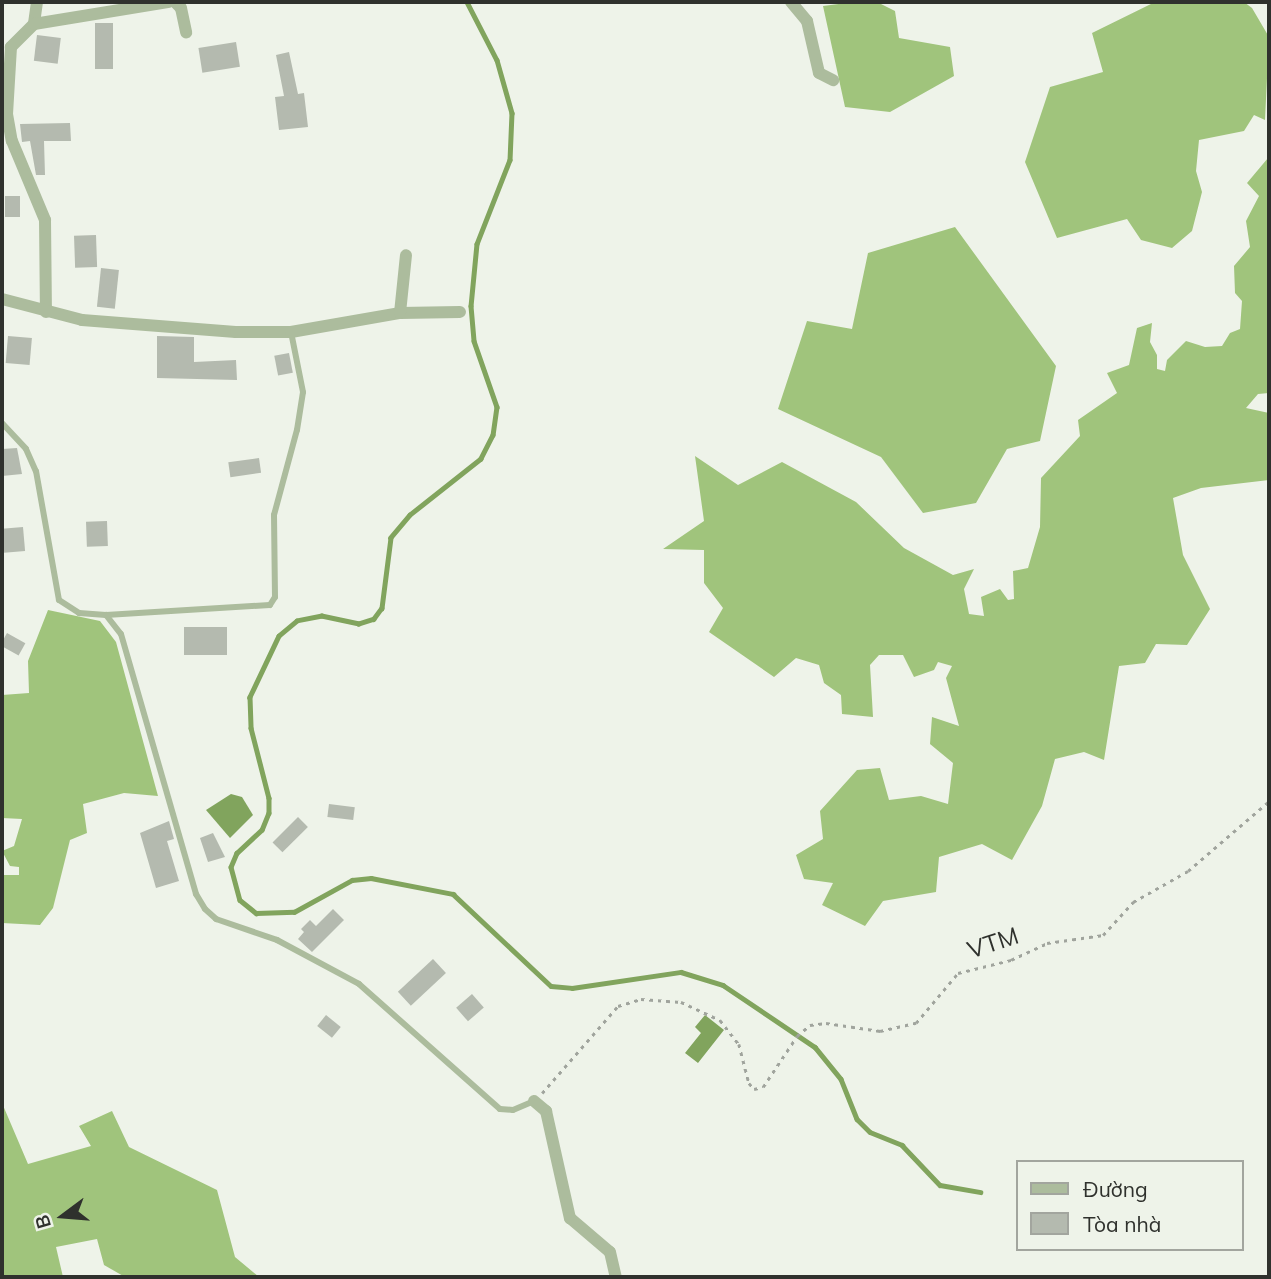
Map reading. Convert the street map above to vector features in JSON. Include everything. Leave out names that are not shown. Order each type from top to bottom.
[{"type":"street","points":[[34,24],[37,2]]},
{"type":"street","points":[[46,312],[45,220],[12,141],[7,114],[11,47],[34,24],[169,2]]},
{"type":"street","points":[[175,2],[181,8],[186,32]]},
{"type":"street","points":[[790,2],[807,21],[819,73],[834,80]]},
{"type":"street","points":[[400,313],[406,255]]},
{"type":"street","points":[[2,299],[46,312],[143,326],[291,332],[400,313],[460,312]]},
{"type":"street","points":[[534,1101],[546,1111],[570,1218],[610,1252],[616,1277]]},
{"type":"lane","points":[[2,423],[26,449],[36,471],[59,600],[79,612],[106,615],[270,605],[275,597],[274,515],[298,430],[303,392],[291,332]]},
{"type":"lane","points":[[106,615],[125,645],[196,894],[205,909],[216,919],[276,940],[359,984],[489,1102],[513,1110],[534,1101]]},
{"type":"path","name":"VTM","points":[[534,1101],[618,1006],[641,999],[681,1002],[720,1020],[739,1044],[749,1083],[754,1089],[763,1087],[797,1036],[810,1025],[826,1023],[880,1031],[916,1023],[958,973],[1011,960],[1047,943],[1103,935],[1133,902],[1188,871],[1269,801]]},
{"type":"shaded area","points":[[877,2],[895,11],[899,38],[950,47],[954,76],[890,112],[845,107],[823,6]]},
{"type":"shaded area","points":[[1155,2],[1244,2],[1252,8],[1269,37],[1265,120],[1254,115],[1244,131],[1199,140],[1196,171],[1202,192],[1192,231],[1172,248],[1141,240],[1127,219],[1057,238],[1025,162],[1050,87],[1103,72],[1092,33]]},
{"type":"shaded area","points":[[1269,139],[1269,393],[1258,394],[1246,408],[1269,413],[1269,480],[1201,488],[1173,498],[1183,555],[1210,609],[1187,645],[1156,644],[1145,663],[1119,666],[1104,760],[1084,752],[1055,759],[1042,806],[1012,860],[982,844],[939,857],[936,892],[883,901],[865,926],[822,905],[833,883],[804,879],[796,855],[823,839],[820,811],[857,770],[880,768],[889,800],[921,796],[948,804],[953,763],[930,744],[932,717],[959,726],[946,678],[952,666],[938,662],[934,670],[914,677],[903,655],[879,655],[870,665],[873,717],[842,714],[841,695],[824,683],[819,665],[796,658],[774,677],[709,632],[723,608],[704,583],[704,550],[663,549],[704,521],[695,456],[738,485],[782,462],[856,502],[904,548],[953,575],[974,569],[964,589],[969,614],[984,616],[981,597],[1000,589],[1008,600],[1014,599],[1013,571],[1028,568],[1040,527],[1041,478],[1080,436],[1078,420],[1117,393],[1107,373],[1129,365],[1137,328],[1152,323],[1150,342],[1157,355],[1157,369],[1165,371],[1167,360],[1186,341],[1205,347],[1222,346],[1230,333],[1240,329],[1242,301],[1235,293],[1234,266],[1250,247],[1246,221],[1259,196],[1247,183],[1268,158]]},
{"type":"shaded area","points":[[955,227],[1056,366],[1040,441],[1007,449],[976,503],[923,513],[881,457],[778,409],[807,321],[852,329],[868,253]]},
{"type":"shaded area","points":[[48,610],[100,621],[116,642],[158,796],[124,793],[83,804],[87,833],[70,840],[53,908],[40,925],[2,923],[2,875],[19,875],[19,867],[10,866],[2,851],[14,846],[22,819],[2,818],[2,695],[29,693],[28,661]]},
{"type":"shaded area","points":[[231,794],[242,797],[253,815],[230,838],[206,810]]},
{"type":"shaded area","points":[[705,1015],[724,1030],[698,1063],[685,1053],[701,1033],[695,1027]]},
{"type":"shaded area","points":[[2,1103],[28,1164],[91,1146],[79,1126],[112,1111],[129,1147],[217,1190],[235,1257],[259,1277],[125,1277],[104,1265],[97,1239],[56,1247],[63,1277],[2,1277]]},
{"type":"building","points":[[95,23],[113,23],[113,69],[95,69]]},
{"type":"building","points":[[37,35],[61,38],[58,64],[34,61]]},
{"type":"building","points":[[236,42],[240,67],[202,73],[198,48]]},
{"type":"building","points":[[289,52],[298,94],[304,93],[308,127],[279,130],[275,97],[284,96],[276,55]]},
{"type":"building","points":[[70,123],[71,141],[44,141],[45,175],[36,175],[30,141],[22,142],[20,124]]},
{"type":"building","points":[[5,196],[20,196],[20,217],[5,217]]},
{"type":"building","points":[[96,235],[97,267],[75,268],[74,236]]},
{"type":"building","points":[[101,268],[119,270],[115,309],[97,307]]},
{"type":"building","points":[[8,336],[32,338],[30,365],[6,363]]},
{"type":"building","points":[[157,336],[194,337],[194,362],[236,360],[237,380],[157,378]]},
{"type":"building","points":[[289,353],[293,373],[278,375],[274,356]]},
{"type":"building","points":[[17,448],[22,474],[2,476],[2,449]]},
{"type":"building","points":[[259,458],[261,473],[230,477],[228,462]]},
{"type":"building","points":[[107,521],[108,546],[87,547],[86,522]]},
{"type":"building","points":[[23,527],[25,551],[4,553],[2,529]]},
{"type":"building","points":[[184,627],[227,627],[227,655],[184,655]]},
{"type":"building","points":[[7,633],[25,643],[19,655],[2,646]]},
{"type":"building","points":[[329,804],[355,807],[353,820],[327,817]]},
{"type":"building","points":[[298,817],[308,827],[282,852],[273,842]]},
{"type":"building","points":[[169,821],[174,839],[167,841],[179,881],[156,888],[140,833]]},
{"type":"building","points":[[213,833],[225,857],[208,862],[200,838]]},
{"type":"building","points":[[333,909],[344,920],[312,952],[298,939],[304,932],[301,929],[310,920],[316,926]]},
{"type":"building","points":[[433,959],[446,973],[411,1006],[398,992]]},
{"type":"building","points":[[472,994],[484,1008],[468,1021],[456,1008]]},
{"type":"building","points":[[326,1015],[341,1027],[332,1038],[317,1026]]},
{"type":"waterway","points":[[467,2],[497,60],[512,113],[510,160],[477,244],[471,306],[474,341],[497,407],[493,435],[481,459],[410,515],[391,538],[382,608],[374,619],[359,624],[322,616],[297,621],[279,636],[250,697],[251,728],[269,798],[269,813],[262,830],[237,853],[231,867],[240,900],[256,913],[294,912],[352,880],[371,878],[453,894],[551,986],[572,988],[681,972],[723,985],[815,1047],[841,1079],[857,1119],[870,1132],[902,1145],[940,1185],[980,1192]]}]
